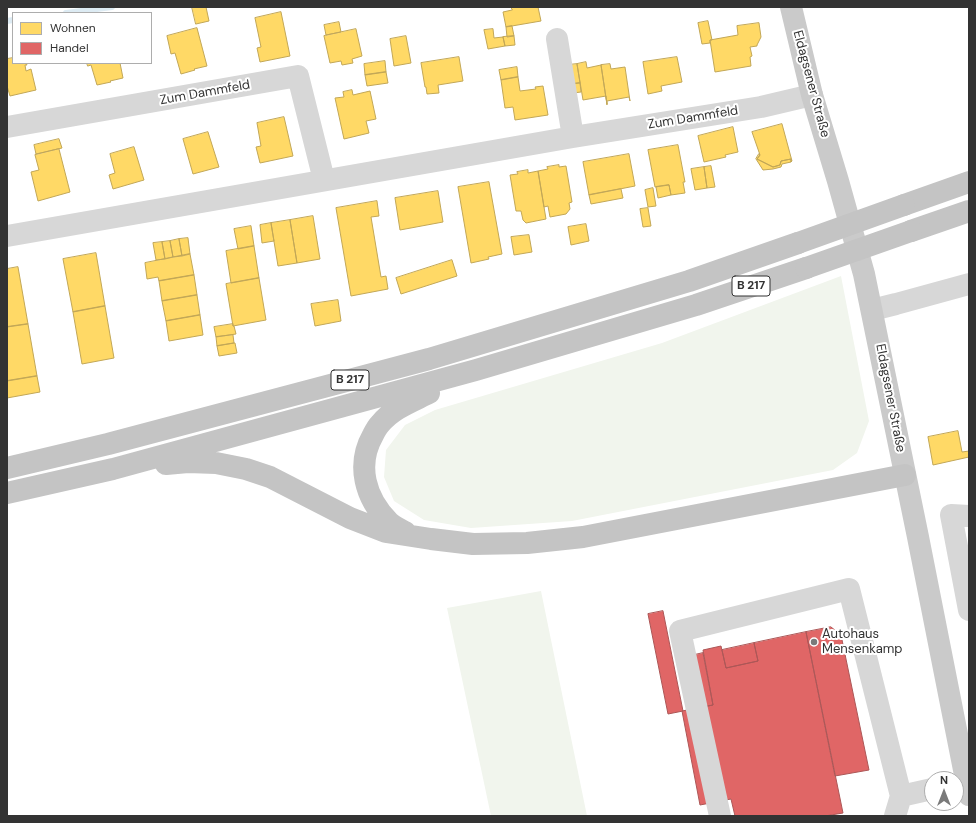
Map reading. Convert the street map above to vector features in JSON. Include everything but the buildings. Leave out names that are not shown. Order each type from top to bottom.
[{"type":"highway","name":"B 217","points":[[7,468],[108,444],[429,359],[689,281],[969,182]]},
{"type":"highway","name":"B 217","points":[[7,493],[114,469],[476,370],[696,305],[969,211]]},
{"type":"highway","points":[[431,539],[409,534],[390,523],[376,507],[366,487],[364,465],[369,443],[379,424],[396,409],[476,370]]},
{"type":"highway","points":[[114,469],[188,462],[216,463],[246,469],[270,477],[350,518],[386,532],[473,544],[527,543],[583,537],[905,475]]},
{"type":"main road","name":"Eldagsener Straße","points":[[790,7],[812,95],[864,274],[918,537],[965,785]]},
{"type":"street","points":[[557,39],[573,137]]},
{"type":"street","name":"Zum Dammfeld","points":[[7,127],[298,76],[324,180]]},
{"type":"street","name":"Zum Dammfeld","points":[[7,236],[573,137],[761,107],[812,95]]},
{"type":"street","points":[[872,310],[969,284]]},
{"type":"street","points":[[969,516],[951,516],[966,580],[969,610]]},
{"type":"street","points":[[720,816],[680,631],[849,589],[898,806],[924,793]]},
{"type":"shaded area","points":[[841,276],[869,421],[857,453],[833,470],[572,521],[471,528],[424,520],[394,501],[384,477],[386,450],[405,425],[435,410],[662,343]]},
{"type":"shaded area","points":[[541,591],[587,816],[491,816],[447,608]]},
{"type":"waterway","points":[[74,12],[112,7]]},
{"type":"waterway","points":[[7,21],[12,20]]},
{"type":"place","name":"Autohaus Mensenkamp","points":[[814,642]]}]
